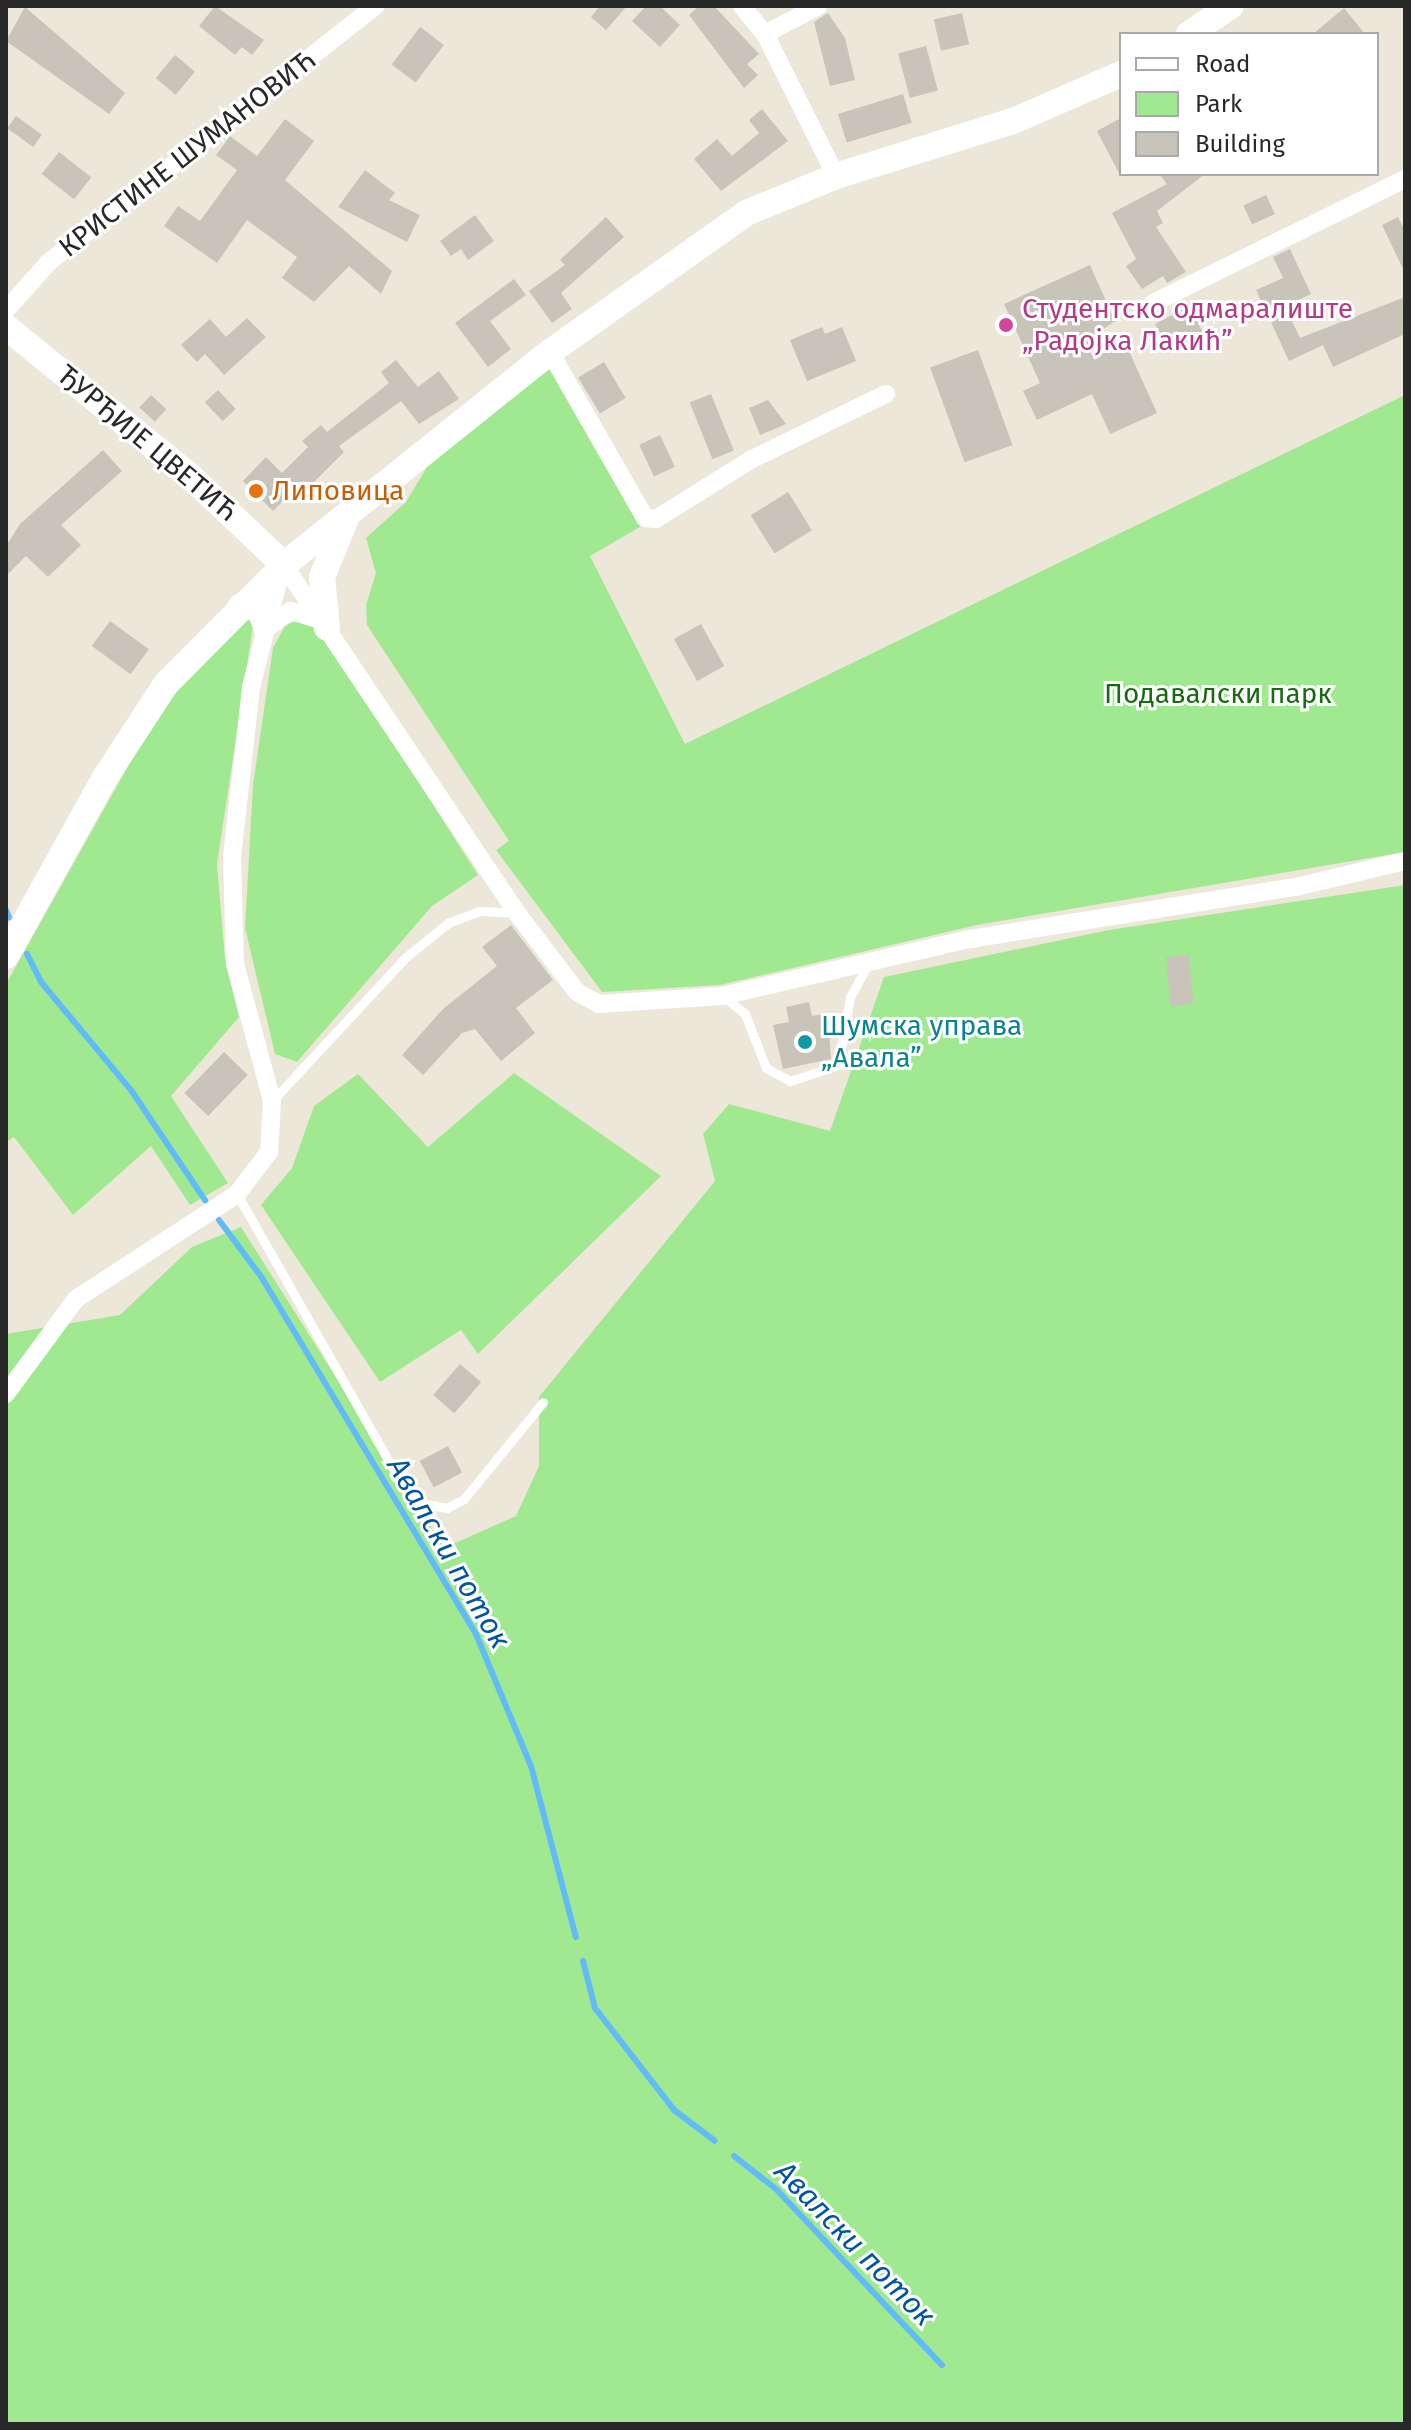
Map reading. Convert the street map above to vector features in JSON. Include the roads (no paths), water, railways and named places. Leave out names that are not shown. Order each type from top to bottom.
[{"type":"main road","points":[[1192,32],[1231,6]]},
{"type":"main road","points":[[6,956],[129,738],[166,684],[284,565],[550,352],[717,230],[836,176],[1013,121],[1119,75]]},
{"type":"main road","name":"ЂУРЂИЈЕ ЦВЕТИЋ","points":[[6,327],[190,476],[284,565]]},
{"type":"main road","points":[[325,624],[325,562],[354,508]]},
{"type":"main road","points":[[241,606],[259,608],[264,628]]},
{"type":"street","name":"КРИСТИНЕ ШУМАНОВИЋ","points":[[6,310],[49,262],[375,6]]},
{"type":"street","points":[[765,34],[818,6]]},
{"type":"street","points":[[748,8],[765,34],[836,176]]},
{"type":"street","points":[[1153,303],[1405,179]]},
{"type":"street","points":[[550,352],[636,510],[656,519],[752,459],[886,394]]},
{"type":"street","points":[[284,565],[517,913],[577,992],[593,1002],[722,996],[870,962],[1153,906],[1296,887],[1405,861]]},
{"type":"street","points":[[6,1394],[76,1299],[237,1194],[269,1152],[272,1101],[249,1029],[231,917],[239,786],[264,628],[284,565]]},
{"type":"street","points":[[264,628],[291,611],[325,624]]},
{"type":"lane","points":[[272,1101],[406,957],[448,923],[480,911],[517,913]]},
{"type":"lane","points":[[722,996],[745,1014],[766,1068],[790,1081],[838,1065],[850,997],[870,962]]},
{"type":"lane","points":[[237,1194],[407,1493],[421,1503],[447,1508],[464,1499],[543,1402]]},
{"type":"waterway","name":"Авалски поток","points":[[6,910],[9,917]]},
{"type":"waterway","name":"Авалски поток","points":[[27,954],[41,982],[131,1090],[205,1200]]},
{"type":"waterway","name":"Авалски поток","points":[[219,1220],[262,1278],[476,1634],[531,1766],[576,1937]]},
{"type":"waterway","name":"Авалски поток","points":[[583,1961],[595,2008],[674,2110],[715,2141]]},
{"type":"waterway","name":"Авалски поток","points":[[734,2156],[776,2189],[942,2365]]},
{"type":"place","name":"Студентско одмаралиште „Радојка Лакић”","points":[[1006,325]]},
{"type":"place","name":"Липовица","points":[[256,491]]},
{"type":"place","name":"Шумска управа „Авала”","points":[[805,1042]]},
{"type":"park label","name":"Подавалски парк","points":[[1218,694]]}]
